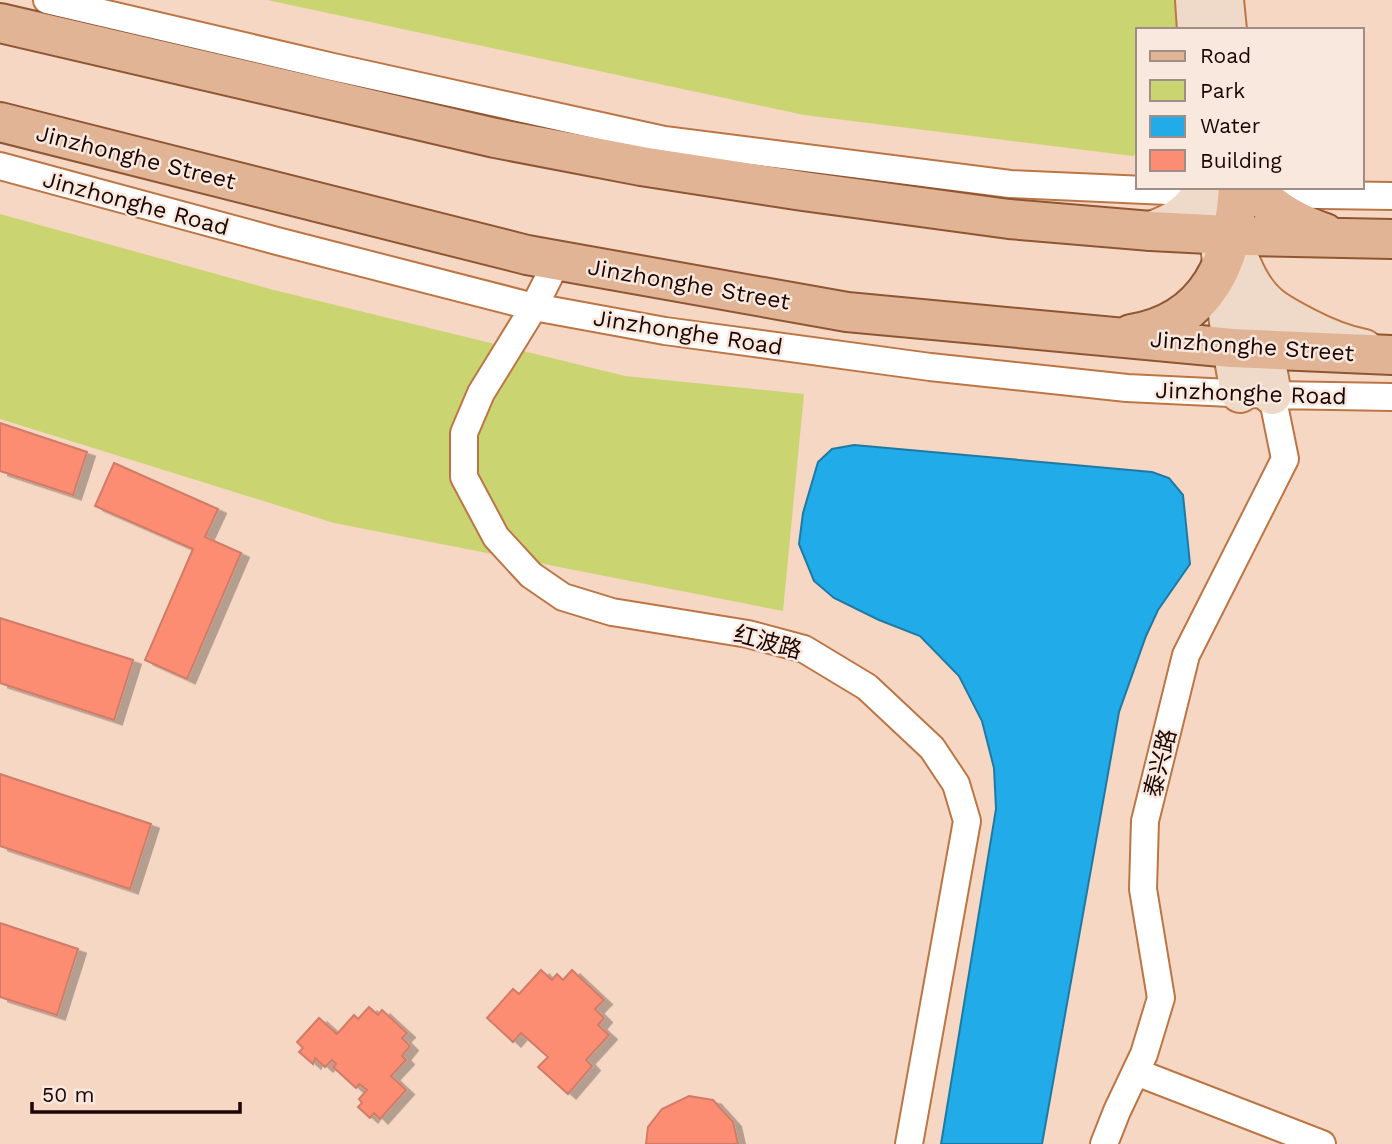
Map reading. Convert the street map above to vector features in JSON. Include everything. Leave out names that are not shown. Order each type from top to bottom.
[{"type":"main road","points":[[0,23],[495,138],[641,166],[1009,219],[1151,231],[1230,243],[1341,238],[1392,239]]},
{"type":"main road","name":"Jinzhonghe Street","points":[[0,122],[527,256],[848,312],[1248,349],[1391,355]]},
{"type":"main road","points":[[1111,337],[1163,326],[1181,316],[1209,288],[1230,243],[1228,191],[1271,206],[1294,220],[1341,238]]},
{"type":"street","points":[[47,0],[664,140],[1010,184],[1136,188]]},
{"type":"street","points":[[1195,0],[1197,28]]},
{"type":"street","points":[[1224,0],[1227,28]]},
{"type":"street","name":"Jinzhonghe Road","points":[[0,166],[534,307],[665,331],[930,367],[1128,388],[1392,397]]},
{"type":"street","points":[[1166,189],[1392,196]]},
{"type":"street","points":[[1151,231],[1169,225],[1191,208],[1228,191]]},
{"type":"street","points":[[1230,243],[1253,286],[1269,305],[1312,331],[1357,348],[1391,355]]},
{"type":"street","points":[[1230,243],[1256,394]]},
{"type":"street","name":"红波路","points":[[557,261],[534,307],[481,394],[464,433],[464,477],[496,537],[531,575],[563,597],[612,612],[748,634],[804,649],[867,687],[932,748],[956,784],[967,821],[909,1144]]},
{"type":"street","points":[[1248,349],[1253,286]]},
{"type":"street","name":"泰兴路","points":[[1104,1144],[1144,1054],[1161,998],[1143,889],[1145,821],[1186,655],[1285,459],[1256,394]]},
{"type":"street","points":[[1136,1072],[1322,1144]]},
{"type":"green space","points":[[267,0],[1179,0],[1182,28],[1136,28],[1136,154],[1133,156],[804,115]]},
{"type":"green space","points":[[0,214],[274,290],[625,376],[804,394],[783,611],[334,523],[0,419]]},
{"type":"water","points":[[854,445],[1152,472],[1169,478],[1183,495],[1190,564],[1158,610],[1119,712],[1042,1144],[941,1144],[996,809],[994,768],[982,721],[959,676],[920,636],[834,598],[814,581],[799,544],[803,513],[818,462],[832,449]]},
{"type":"building","points":[[0,423],[87,452],[73,495],[0,471]]},
{"type":"building","points":[[114,463],[218,509],[205,537],[241,553],[187,679],[145,660],[193,549],[95,506]]},
{"type":"building","points":[[0,618],[133,660],[114,720],[0,683]]},
{"type":"building","points":[[0,774],[151,824],[130,889],[0,846]]},
{"type":"building","points":[[0,923],[78,949],[57,1015],[0,997]]},
{"type":"building","points":[[541,970],[552,980],[557,974],[563,980],[572,970],[604,1000],[595,1009],[604,1018],[598,1025],[609,1035],[586,1060],[592,1066],[568,1094],[538,1067],[548,1057],[521,1033],[513,1042],[487,1018],[513,989],[519,994]]},
{"type":"building","points":[[369,1007],[378,1015],[382,1010],[407,1033],[402,1038],[410,1046],[402,1056],[406,1060],[391,1076],[406,1090],[380,1119],[374,1113],[370,1118],[358,1107],[362,1103],[359,1099],[367,1090],[359,1084],[356,1088],[333,1067],[336,1064],[332,1060],[325,1067],[315,1058],[313,1064],[299,1052],[303,1048],[297,1042],[319,1018],[337,1034],[354,1015],[358,1019]]},
{"type":"building","points":[[689,1096],[713,1100],[733,1122],[738,1144],[646,1144],[648,1127],[662,1109]]}]
